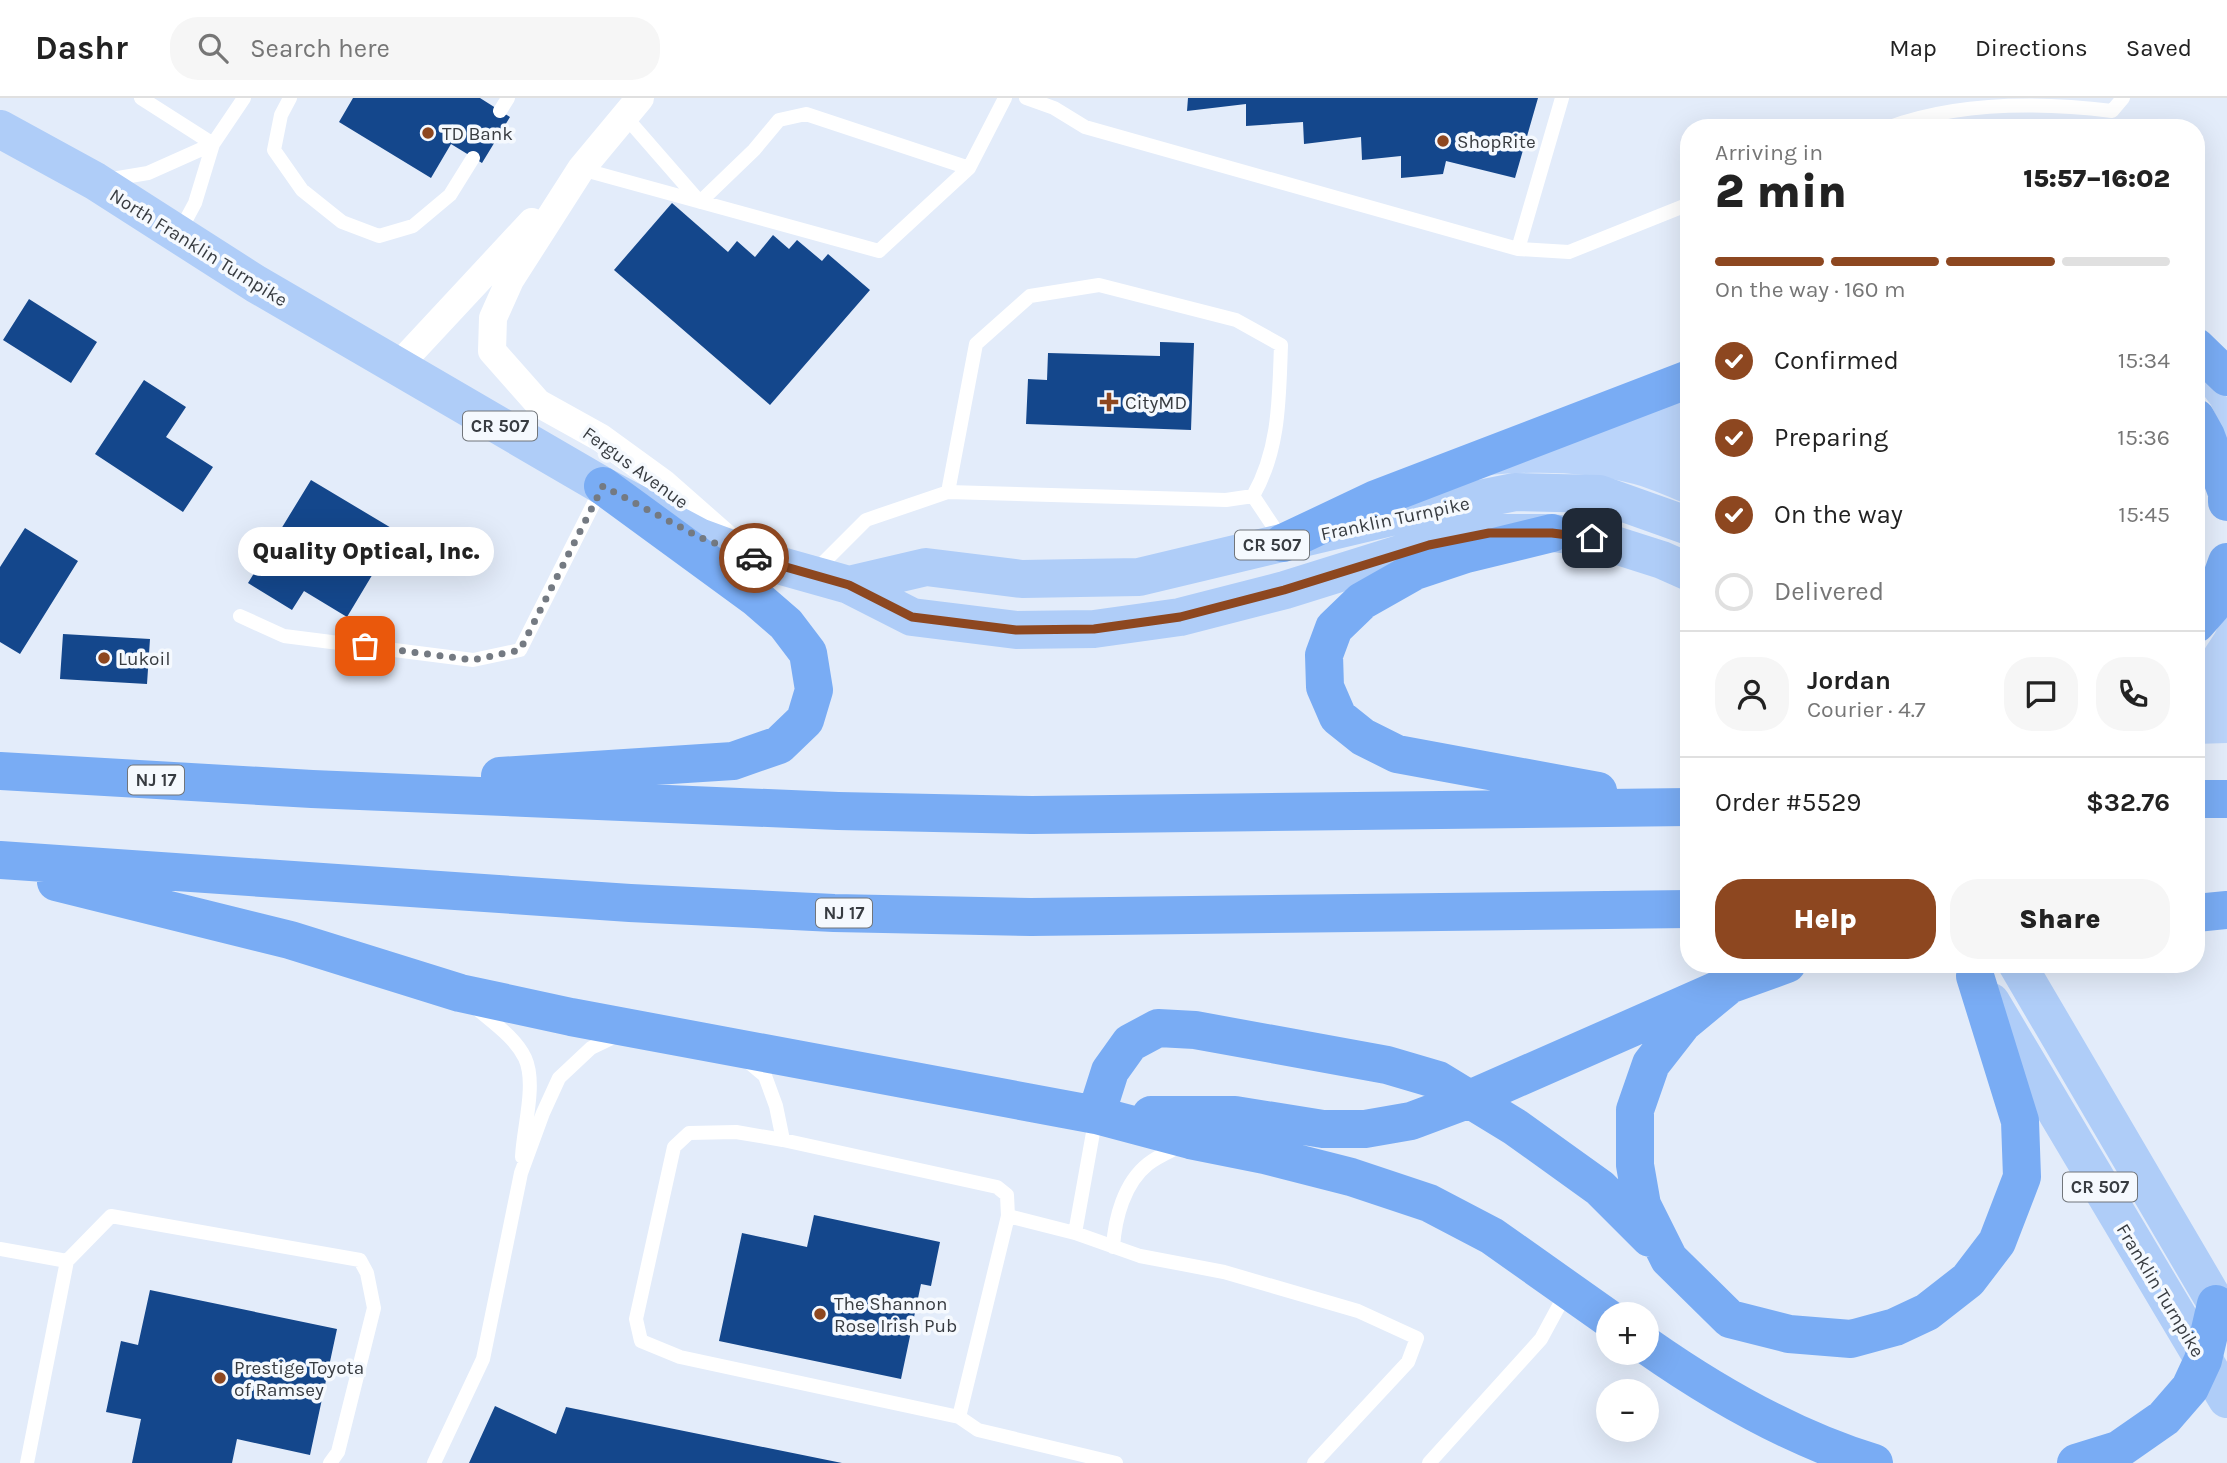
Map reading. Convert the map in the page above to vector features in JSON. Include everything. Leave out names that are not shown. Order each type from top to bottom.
[{"type":"highway","points":[[2205,356],[2227,377]]},
{"type":"highway","points":[[1283,542],[1376,499],[1680,382]]},
{"type":"highway","points":[[2205,434],[2227,493],[2227,502]]},
{"type":"highway","points":[[312,789],[733,761],[779,745],[805,720],[814,690],[808,653],[786,624],[756,598],[603,486]]},
{"type":"highway","points":[[1552,533],[1466,554],[1415,571],[1362,601],[1334,628],[1324,655],[1325,687],[1338,718],[1363,737],[1397,754],[1680,806]]},
{"type":"highway","points":[[2205,614],[2211,607],[2227,562]]},
{"type":"highway","name":"NJ 17","points":[[0,771],[312,789],[797,809],[1018,814],[1680,807]]},
{"type":"highway","points":[[2205,799],[2227,799]]},
{"type":"highway","name":"NJ 17","points":[[0,860],[630,903],[834,913],[1031,917],[1680,909]]},
{"type":"highway","points":[[0,868],[290,940],[460,993],[1096,1115],[1351,1177],[1429,1203],[1492,1236],[1596,1310]]},
{"type":"highway","points":[[2205,901],[2227,901]]},
{"type":"highway","points":[[2205,911],[2227,910]]},
{"type":"highway","points":[[1096,1115],[1235,1115],[1323,1129],[1365,1129],[1411,1121],[1470,1099],[1729,985],[1762,973]]},
{"type":"highway","points":[[1096,1115],[1110,1071],[1130,1043],[1158,1028],[1195,1030],[1387,1065],[1438,1080],[1515,1127],[1600,1188],[1730,1319],[1789,1335],[1851,1339],[1895,1327],[1927,1312],[1968,1280],[1997,1242],[2022,1177],[2020,1121],[1973,973]]},
{"type":"highway","points":[[1669,1259],[1642,1205],[1635,1165],[1635,1110],[1651,1064],[1683,1023],[1729,985]]},
{"type":"highway","points":[[2076,1463],[2118,1450],[2164,1418],[2190,1388],[2221,1313]]},
{"type":"highway","points":[[1659,1354],[1687,1374],[1770,1422],[1862,1459],[1891,1463]]},
{"type":"main road","name":"North Franklin Turnpike","points":[[0,129],[95,181],[256,284],[398,366]]},
{"type":"main road","name":"Franklin Turnpike","points":[[398,366],[603,486],[699,537],[745,555],[849,585],[912,617],[1016,630],[1094,629],[1193,613],[1284,590],[1429,545],[1489,533],[1552,533],[1592,538],[1680,568]]},
{"type":"main road","name":"Franklin Turnpike","points":[[849,585],[926,567],[1022,579],[1139,577],[1283,542],[1515,492],[1600,494],[1680,523]]},
{"type":"main road","name":"Franklin Turnpike","points":[[1974,973],[2227,1399]]},
{"type":"main road","name":"Franklin Turnpike","points":[[2022,973],[2221,1313]]},
{"type":"street","name":"Fergus Avenue","points":[[398,366],[581,169],[632,107]]},
{"type":"street","name":"Fergus Avenue","points":[[581,169],[510,280],[493,318],[492,351],[538,403],[601,438],[663,483],[745,555]]},
{"type":"lane","points":[[141,98],[213,144]]},
{"type":"lane","points":[[178,235],[195,203],[213,144],[244,98]]},
{"type":"lane","points":[[290,98],[281,115],[274,150],[302,190],[342,222],[379,236],[413,226],[450,195],[473,158]]},
{"type":"lane","points":[[581,169],[879,251],[969,168],[1005,98]]},
{"type":"lane","points":[[1026,98],[1054,108],[1085,127],[1518,248],[1569,252],[1680,208]]},
{"type":"lane","points":[[1518,248],[1562,98]]},
{"type":"lane","points":[[1911,119],[1990,108],[2062,105],[2112,111],[2123,98]]},
{"type":"lane","points":[[632,107],[700,202]]},
{"type":"lane","points":[[700,202],[754,150],[779,120],[806,114],[969,168]]},
{"type":"lane","points":[[95,181],[148,173],[213,144]]},
{"type":"lane","points":[[948,492],[976,344],[1030,296],[1099,285],[1236,320],[1281,345],[1278,420],[1265,475],[1253,496]]},
{"type":"lane","points":[[240,616],[284,636],[473,660],[520,650],[603,486]]},
{"type":"lane","points":[[811,574],[866,520],[948,492],[1226,500],[1253,496]]},
{"type":"lane","points":[[1253,496],[1283,542]]},
{"type":"lane","points":[[460,993],[512,1039],[526,1060],[530,1088],[523,1134],[521,1173]]},
{"type":"lane","points":[[435,1463],[483,1359],[521,1173],[543,1113],[559,1078],[591,1048],[632,1028]]},
{"type":"lane","points":[[732,1047],[765,1076],[776,1106],[783,1140]]},
{"type":"lane","points":[[1074,1233],[1096,1115]]},
{"type":"lane","points":[[959,1417],[1008,1216],[1007,1195],[997,1187],[736,1132],[689,1133],[674,1147],[636,1318],[641,1341],[680,1357],[959,1417],[978,1430],[1116,1463]]},
{"type":"lane","points":[[1112,1247],[1115,1219],[1129,1187],[1147,1164],[1191,1140]]},
{"type":"lane","points":[[27,1463],[67,1261],[111,1216],[360,1260],[367,1273],[374,1308],[338,1452],[330,1463]]},
{"type":"lane","points":[[1008,1216],[1074,1233],[1140,1256],[1224,1272],[1358,1311],[1417,1338],[1408,1362],[1314,1463]]},
{"type":"lane","points":[[0,1249],[67,1261]]},
{"type":"lane","points":[[1429,1463],[1541,1339],[1567,1290]]},
{"type":"shaded area","points":[[2205,376],[2227,397],[2227,440],[2205,397]]},
{"type":"shaded area","points":[[1680,396],[1680,501],[1641,486],[1580,474],[1489,475]]},
{"type":"shaded area","points":[[2227,608],[2227,743],[2205,744],[2205,648]]},
{"type":"building","name":"TD Bank","points":[[353,98],[480,98],[510,117],[482,163],[451,144],[431,178],[339,122]]},
{"type":"building","name":"ShopRite","points":[[1188,98],[1538,98],[1515,178],[1446,161],[1443,174],[1401,178],[1401,156],[1362,160],[1361,137],[1304,144],[1303,122],[1246,126],[1246,104],[1187,111]]},
{"type":"building","points":[[672,203],[728,252],[737,241],[755,257],[773,235],[789,249],[797,240],[822,261],[828,254],[870,290],[770,405],[614,270]]},
{"type":"building","points":[[29,299],[97,342],[71,383],[3,340]]},
{"type":"building","name":"CityMD","points":[[1160,342],[1194,343],[1191,430],[1026,424],[1028,379],[1047,380],[1048,353],[1160,356]]},
{"type":"building","points":[[144,380],[186,407],[166,437],[213,467],[183,512],[95,454]]},
{"type":"building","points":[[311,480],[398,532],[347,617],[304,591],[292,610],[248,583]]},
{"type":"building","points":[[25,528],[78,561],[20,654],[0,642],[0,567]]},
{"type":"building","points":[[63,634],[150,639],[147,684],[60,679]]},
{"type":"building","name":"The Shannon Rose Irish Pub","points":[[814,1215],[940,1242],[931,1286],[921,1284],[901,1379],[719,1341],[742,1233],[807,1247]]},
{"type":"building","name":"Prestige Toyota of Ramsey","points":[[150,1290],[337,1329],[310,1455],[237,1439],[232,1463],[132,1463],[141,1419],[106,1412],[121,1341],[138,1345]]},
{"type":"building","points":[[495,1406],[556,1434],[566,1407],[842,1463],[469,1463]]},
{"type":"way so far","points":[[365,646],[473,660],[520,650],[603,486],[699,537],[754,558]]},
{"type":"place","name":"TD Bank","points":[[428,133]]},
{"type":"place","name":"ShopRite","points":[[1443,141]]},
{"type":"place","name":"CityMD","points":[[1109,402]]},
{"type":"place","name":"Quality Optical, Inc.","points":[[365,646]]},
{"type":"place","name":"Lukoil","points":[[104,658]]},
{"type":"place","name":"The Shannon Rose Irish Pub","points":[[820,1314]]},
{"type":"place","name":"Prestige Toyota of Ramsey","points":[[220,1378]]},
{"type":"route","points":[[754,558],[849,585],[912,617],[1016,630],[1094,629],[1180,617],[1284,590],[1429,545],[1489,533],[1552,533],[1592,538]]}]
